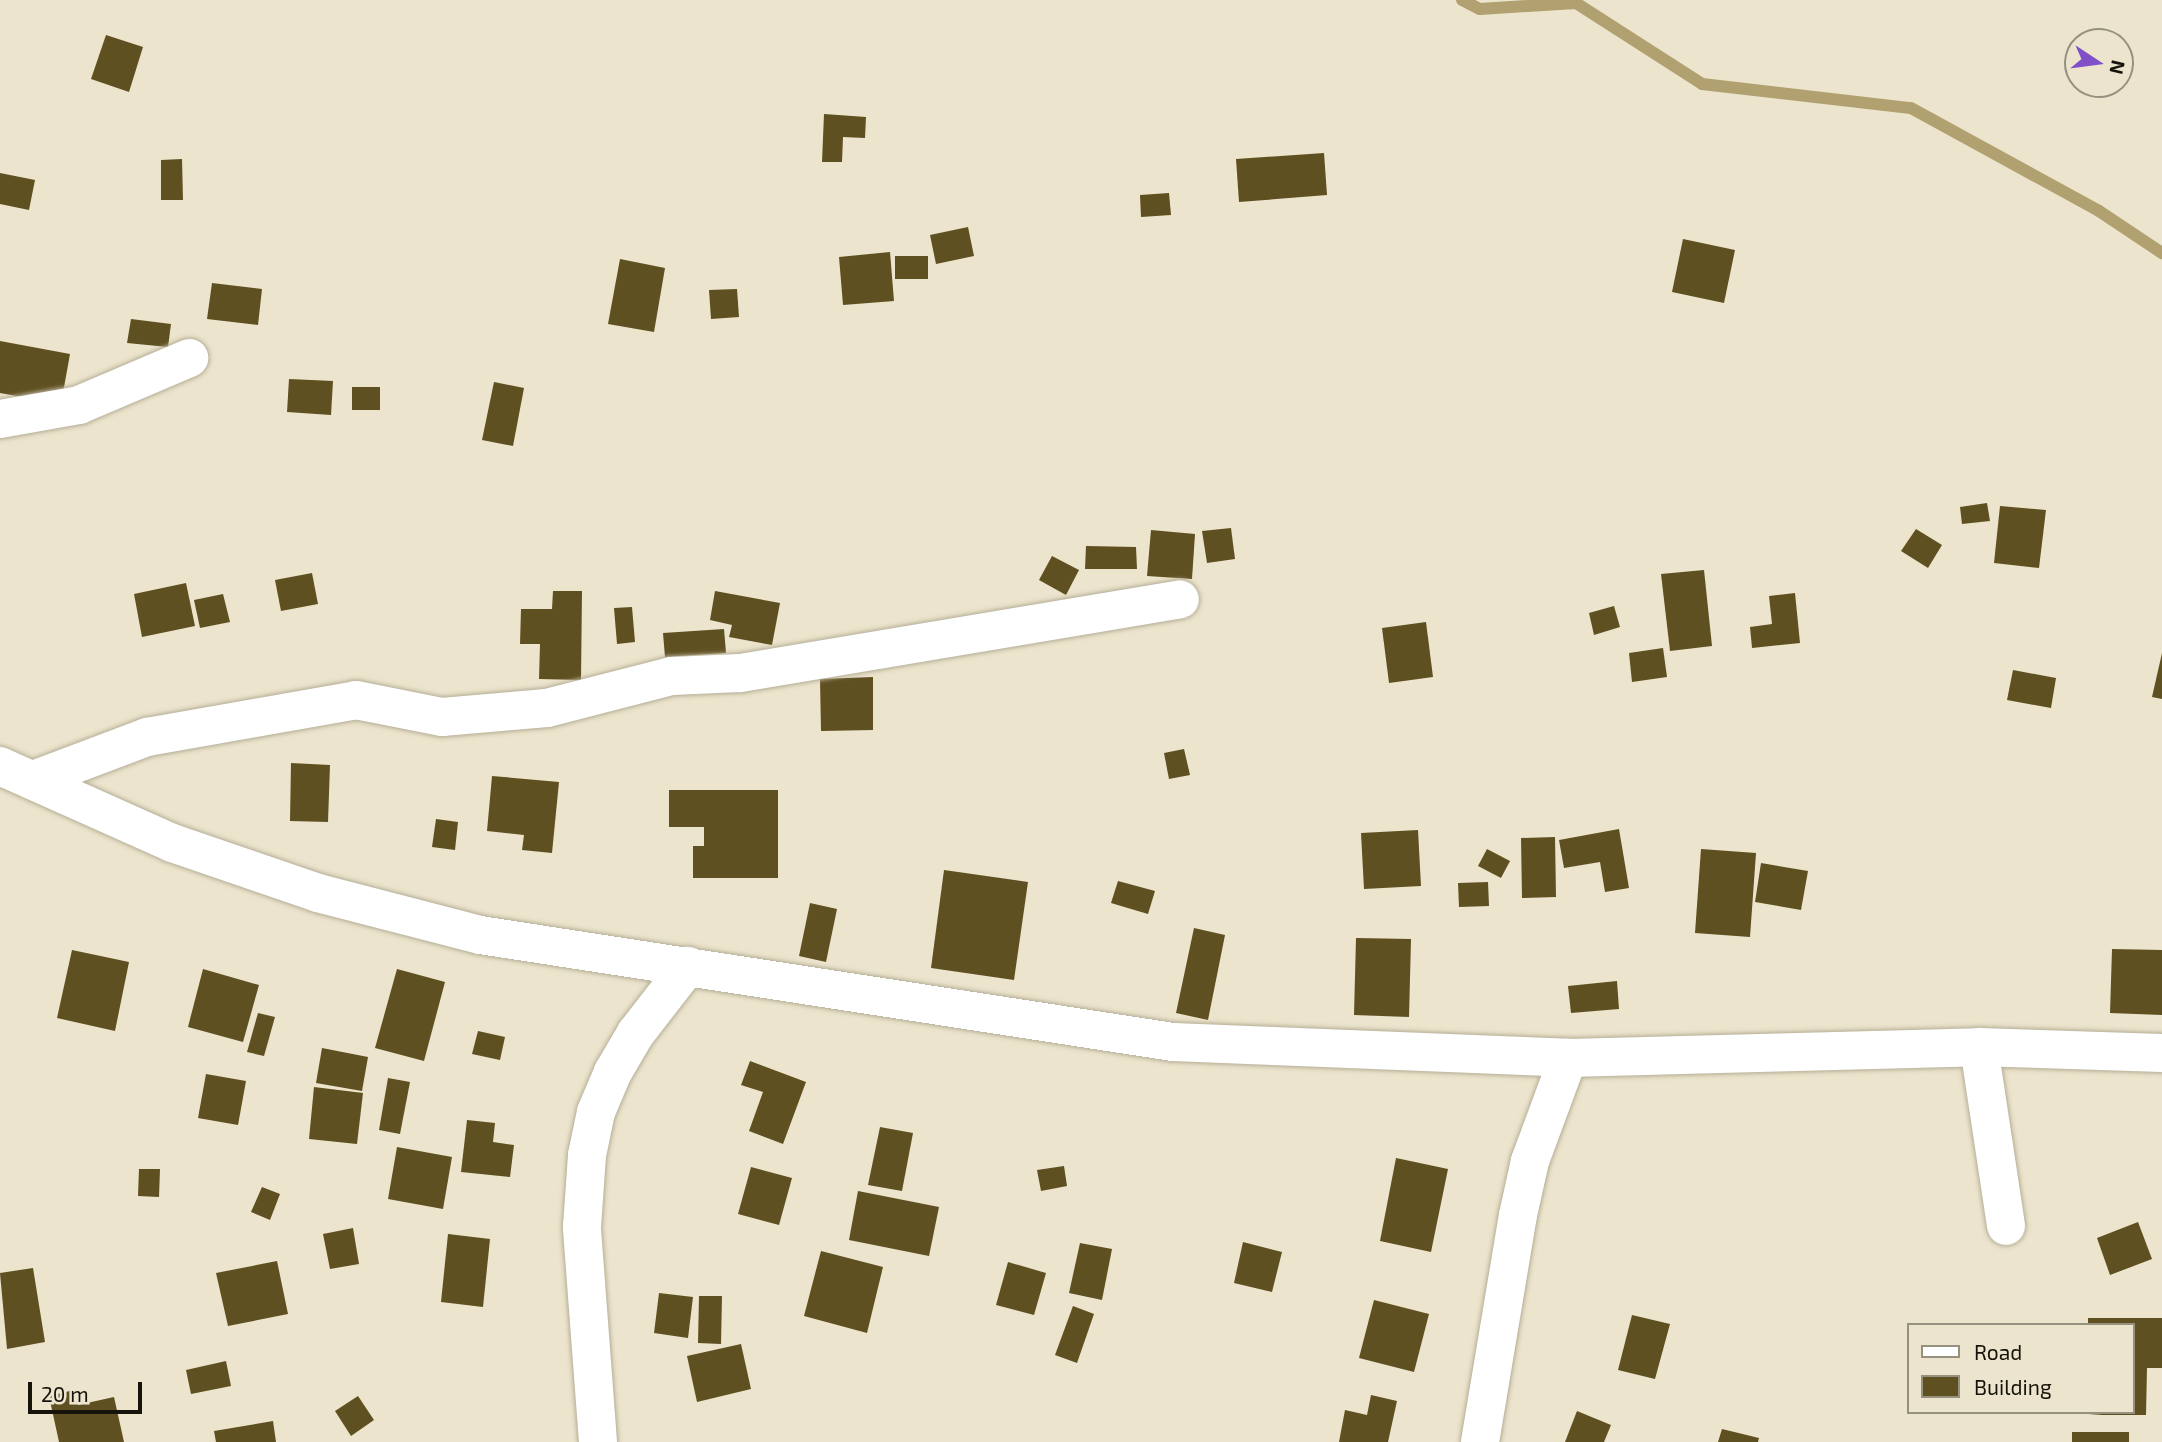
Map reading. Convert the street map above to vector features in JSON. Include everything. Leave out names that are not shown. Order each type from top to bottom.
[{"type":"street","points":[[0,419],[79,405],[189,358]]},
{"type":"street","points":[[17,773],[147,737],[356,700],[442,717],[547,708],[672,676],[740,673],[1180,599]]},
{"type":"street","points":[[17,773],[172,843],[318,893],[480,935],[1174,1042],[1567,1059],[1979,1047],[2162,1053]]},
{"type":"street","points":[[598,1442],[582,1227],[587,1155],[596,1112],[613,1072],[636,1032],[688,966]]},
{"type":"street","points":[[1979,1047],[2006,1226]]},
{"type":"street","points":[[1480,1442],[1524,1188],[1567,1059]]},
{"type":"building","points":[[106,35],[143,47],[129,92],[91,79]]},
{"type":"building","points":[[824,114],[866,117],[865,138],[843,137],[842,162],[822,162]]},
{"type":"building","points":[[1324,153],[1327,195],[1239,202],[1236,159]]},
{"type":"building","points":[[182,159],[183,200],[161,200],[161,160]]},
{"type":"building","points":[[0,173],[35,180],[29,210],[0,204]]},
{"type":"building","points":[[1169,193],[1171,215],[1141,217],[1140,195]]},
{"type":"building","points":[[968,227],[974,256],[936,264],[930,235]]},
{"type":"building","points":[[1683,239],[1735,250],[1724,303],[1672,292]]},
{"type":"building","points":[[890,252],[894,301],[843,305],[839,257]]},
{"type":"building","points":[[895,256],[928,256],[928,279],[895,279]]},
{"type":"building","points":[[620,259],[665,268],[654,332],[608,324]]},
{"type":"building","points":[[212,283],[262,289],[258,325],[207,319]]},
{"type":"building","points":[[737,289],[739,317],[711,319],[709,290]]},
{"type":"building","points":[[131,319],[171,324],[168,347],[127,343]]},
{"type":"building","points":[[0,341],[70,354],[61,404],[0,393]]},
{"type":"building","points":[[289,379],[333,381],[331,415],[287,412]]},
{"type":"building","points":[[494,382],[524,388],[513,446],[482,440]]},
{"type":"building","points":[[352,387],[380,387],[380,410],[352,410]]},
{"type":"building","points":[[1987,503],[1990,521],[1962,524],[1960,507]]},
{"type":"building","points":[[2000,506],[2046,510],[2039,568],[1994,563]]},
{"type":"building","points":[[1231,528],[1235,559],[1207,563],[1202,531]]},
{"type":"building","points":[[1916,529],[1942,545],[1928,568],[1901,551]]},
{"type":"building","points":[[1151,530],[1195,534],[1192,579],[1147,576]]},
{"type":"building","points":[[1086,546],[1136,547],[1137,569],[1085,569]]},
{"type":"building","points":[[1052,556],[1079,570],[1066,595],[1039,580]]},
{"type":"building","points":[[1704,570],[1712,646],[1670,651],[1661,574]]},
{"type":"building","points":[[312,573],[318,604],[281,611],[275,580]]},
{"type":"building","points":[[186,583],[195,626],[142,637],[134,594]]},
{"type":"building","points":[[553,591],[582,591],[581,680],[539,679],[540,644],[520,644],[521,609],[552,609]]},
{"type":"building","points":[[715,591],[780,603],[772,645],[729,637],[732,625],[710,620]]},
{"type":"building","points":[[1795,593],[1800,643],[1752,648],[1750,627],[1772,624],[1769,596]]},
{"type":"building","points":[[223,594],[230,622],[200,628],[194,600]]},
{"type":"building","points":[[1614,606],[1620,627],[1594,635],[1589,613]]},
{"type":"building","points":[[632,607],[635,642],[617,644],[614,608]]},
{"type":"building","points":[[1426,622],[1433,677],[1389,683],[1382,628]]},
{"type":"building","points":[[724,629],[726,653],[665,657],[663,633]]},
{"type":"building","points":[[1663,648],[1667,677],[1632,682],[1629,653]]},
{"type":"building","points":[[2162,653],[2162,699],[2152,697]]},
{"type":"building","points":[[2013,670],[2056,678],[2051,708],[2007,700]]},
{"type":"building","points":[[873,677],[873,730],[821,731],[820,679]]},
{"type":"building","points":[[1184,749],[1190,775],[1169,779],[1164,753]]},
{"type":"building","points":[[291,763],[330,765],[328,822],[290,821]]},
{"type":"building","points":[[492,776],[559,782],[552,853],[522,850],[524,835],[487,831]]},
{"type":"building","points":[[669,790],[778,790],[778,878],[693,878],[693,846],[704,846],[704,827],[669,827]]},
{"type":"building","points":[[436,819],[458,822],[455,850],[432,847]]},
{"type":"building","points":[[1619,829],[1629,888],[1605,892],[1600,862],[1564,868],[1559,840]]},
{"type":"building","points":[[1418,830],[1421,886],[1364,889],[1361,833]]},
{"type":"building","points":[[1555,837],[1556,897],[1522,898],[1521,838]]},
{"type":"building","points":[[1487,849],[1510,861],[1501,878],[1478,866]]},
{"type":"building","points":[[1701,849],[1756,853],[1750,937],[1695,933]]},
{"type":"building","points":[[1761,863],[1808,871],[1801,910],[1755,902]]},
{"type":"building","points":[[944,870],[1028,882],[1014,980],[931,968]]},
{"type":"building","points":[[1118,881],[1155,891],[1148,914],[1111,903]]},
{"type":"building","points":[[1488,882],[1489,906],[1459,907],[1458,883]]},
{"type":"building","points":[[810,903],[837,909],[826,962],[799,956]]},
{"type":"building","points":[[1194,928],[1225,935],[1208,1020],[1176,1013]]},
{"type":"building","points":[[1356,938],[1411,939],[1409,1017],[1354,1015]]},
{"type":"building","points":[[2112,949],[2162,950],[2162,1015],[2110,1013]]},
{"type":"building","points":[[72,950],[129,962],[115,1031],[57,1018]]},
{"type":"building","points":[[203,969],[259,985],[243,1042],[188,1027]]},
{"type":"building","points":[[397,969],[445,982],[424,1061],[375,1048]]},
{"type":"building","points":[[1617,981],[1619,1009],[1571,1013],[1568,986]]},
{"type":"building","points":[[258,1013],[275,1017],[264,1056],[247,1052]]},
{"type":"building","points":[[478,1031],[505,1037],[500,1060],[472,1054]]},
{"type":"building","points":[[322,1048],[368,1057],[362,1091],[316,1083]]},
{"type":"building","points":[[750,1061],[806,1082],[783,1144],[749,1131],[763,1092],[741,1085]]},
{"type":"building","points":[[206,1074],[246,1081],[238,1125],[198,1118]]},
{"type":"building","points":[[388,1078],[410,1082],[400,1134],[379,1130]]},
{"type":"building","points":[[314,1087],[363,1093],[357,1144],[309,1139]]},
{"type":"building","points":[[467,1120],[495,1123],[493,1142],[514,1145],[510,1177],[461,1172]]},
{"type":"building","points":[[880,1127],[913,1133],[902,1191],[868,1185]]},
{"type":"building","points":[[397,1147],[452,1157],[443,1209],[388,1199]]},
{"type":"building","points":[[1396,1158],[1448,1169],[1431,1252],[1380,1241]]},
{"type":"building","points":[[1064,1166],[1067,1186],[1041,1191],[1037,1170]]},
{"type":"building","points":[[751,1167],[792,1178],[779,1225],[738,1214]]},
{"type":"building","points":[[139,1169],[160,1169],[159,1197],[138,1196]]},
{"type":"building","points":[[262,1187],[280,1194],[270,1220],[251,1212]]},
{"type":"building","points":[[858,1191],[939,1207],[929,1256],[849,1240]]},
{"type":"building","points":[[2138,1222],[2152,1259],[2110,1275],[2097,1238]]},
{"type":"building","points":[[353,1228],[359,1264],[330,1269],[323,1234]]},
{"type":"building","points":[[448,1234],[490,1239],[483,1307],[441,1302]]},
{"type":"building","points":[[1243,1242],[1282,1252],[1272,1292],[1234,1283]]},
{"type":"building","points":[[1080,1243],[1112,1249],[1102,1300],[1069,1293]]},
{"type":"building","points":[[821,1251],[883,1267],[867,1333],[804,1316]]},
{"type":"building","points":[[277,1261],[288,1314],[228,1326],[216,1273]]},
{"type":"building","points":[[1008,1262],[1046,1273],[1034,1315],[996,1305]]},
{"type":"building","points":[[33,1268],[45,1342],[7,1349],[0,1273]]},
{"type":"building","points":[[659,1293],[693,1297],[688,1338],[654,1333]]},
{"type":"building","points":[[699,1296],[722,1296],[721,1344],[698,1343]]},
{"type":"building","points":[[1374,1300],[1429,1314],[1414,1372],[1359,1358]]},
{"type":"building","points":[[1073,1306],[1094,1314],[1077,1363],[1055,1355]]},
{"type":"building","points":[[1632,1315],[1670,1324],[1655,1379],[1618,1370]]},
{"type":"building","points":[[2088,1318],[2162,1318],[2162,1368],[2147,1368],[2146,1415],[2088,1415],[2134,1414],[2134,1323],[2088,1323]]},
{"type":"building","points":[[741,1344],[751,1389],[697,1402],[687,1356]]},
{"type":"building","points":[[226,1361],[231,1386],[191,1394],[186,1370]]},
{"type":"building","points":[[74,1390],[78,1405],[114,1397],[124,1442],[59,1442],[49,1396]]},
{"type":"building","points":[[1371,1395],[1397,1401],[1388,1442],[1339,1442],[1345,1410],[1367,1415]]},
{"type":"building","points":[[358,1396],[374,1420],[351,1436],[335,1411]]},
{"type":"building","points":[[1577,1411],[1611,1425],[1604,1442],[1565,1442]]},
{"type":"building","points":[[273,1421],[276,1442],[216,1442],[214,1431]]},
{"type":"building","points":[[1722,1429],[1759,1438],[1758,1442],[1718,1442]]},
{"type":"building","points":[[2072,1432],[2129,1432],[2129,1442],[2072,1442]]},
{"type":"waterway","points":[[1462,0],[1480,9],[1576,3],[1702,84],[1911,108],[2099,211],[2162,253]]}]
